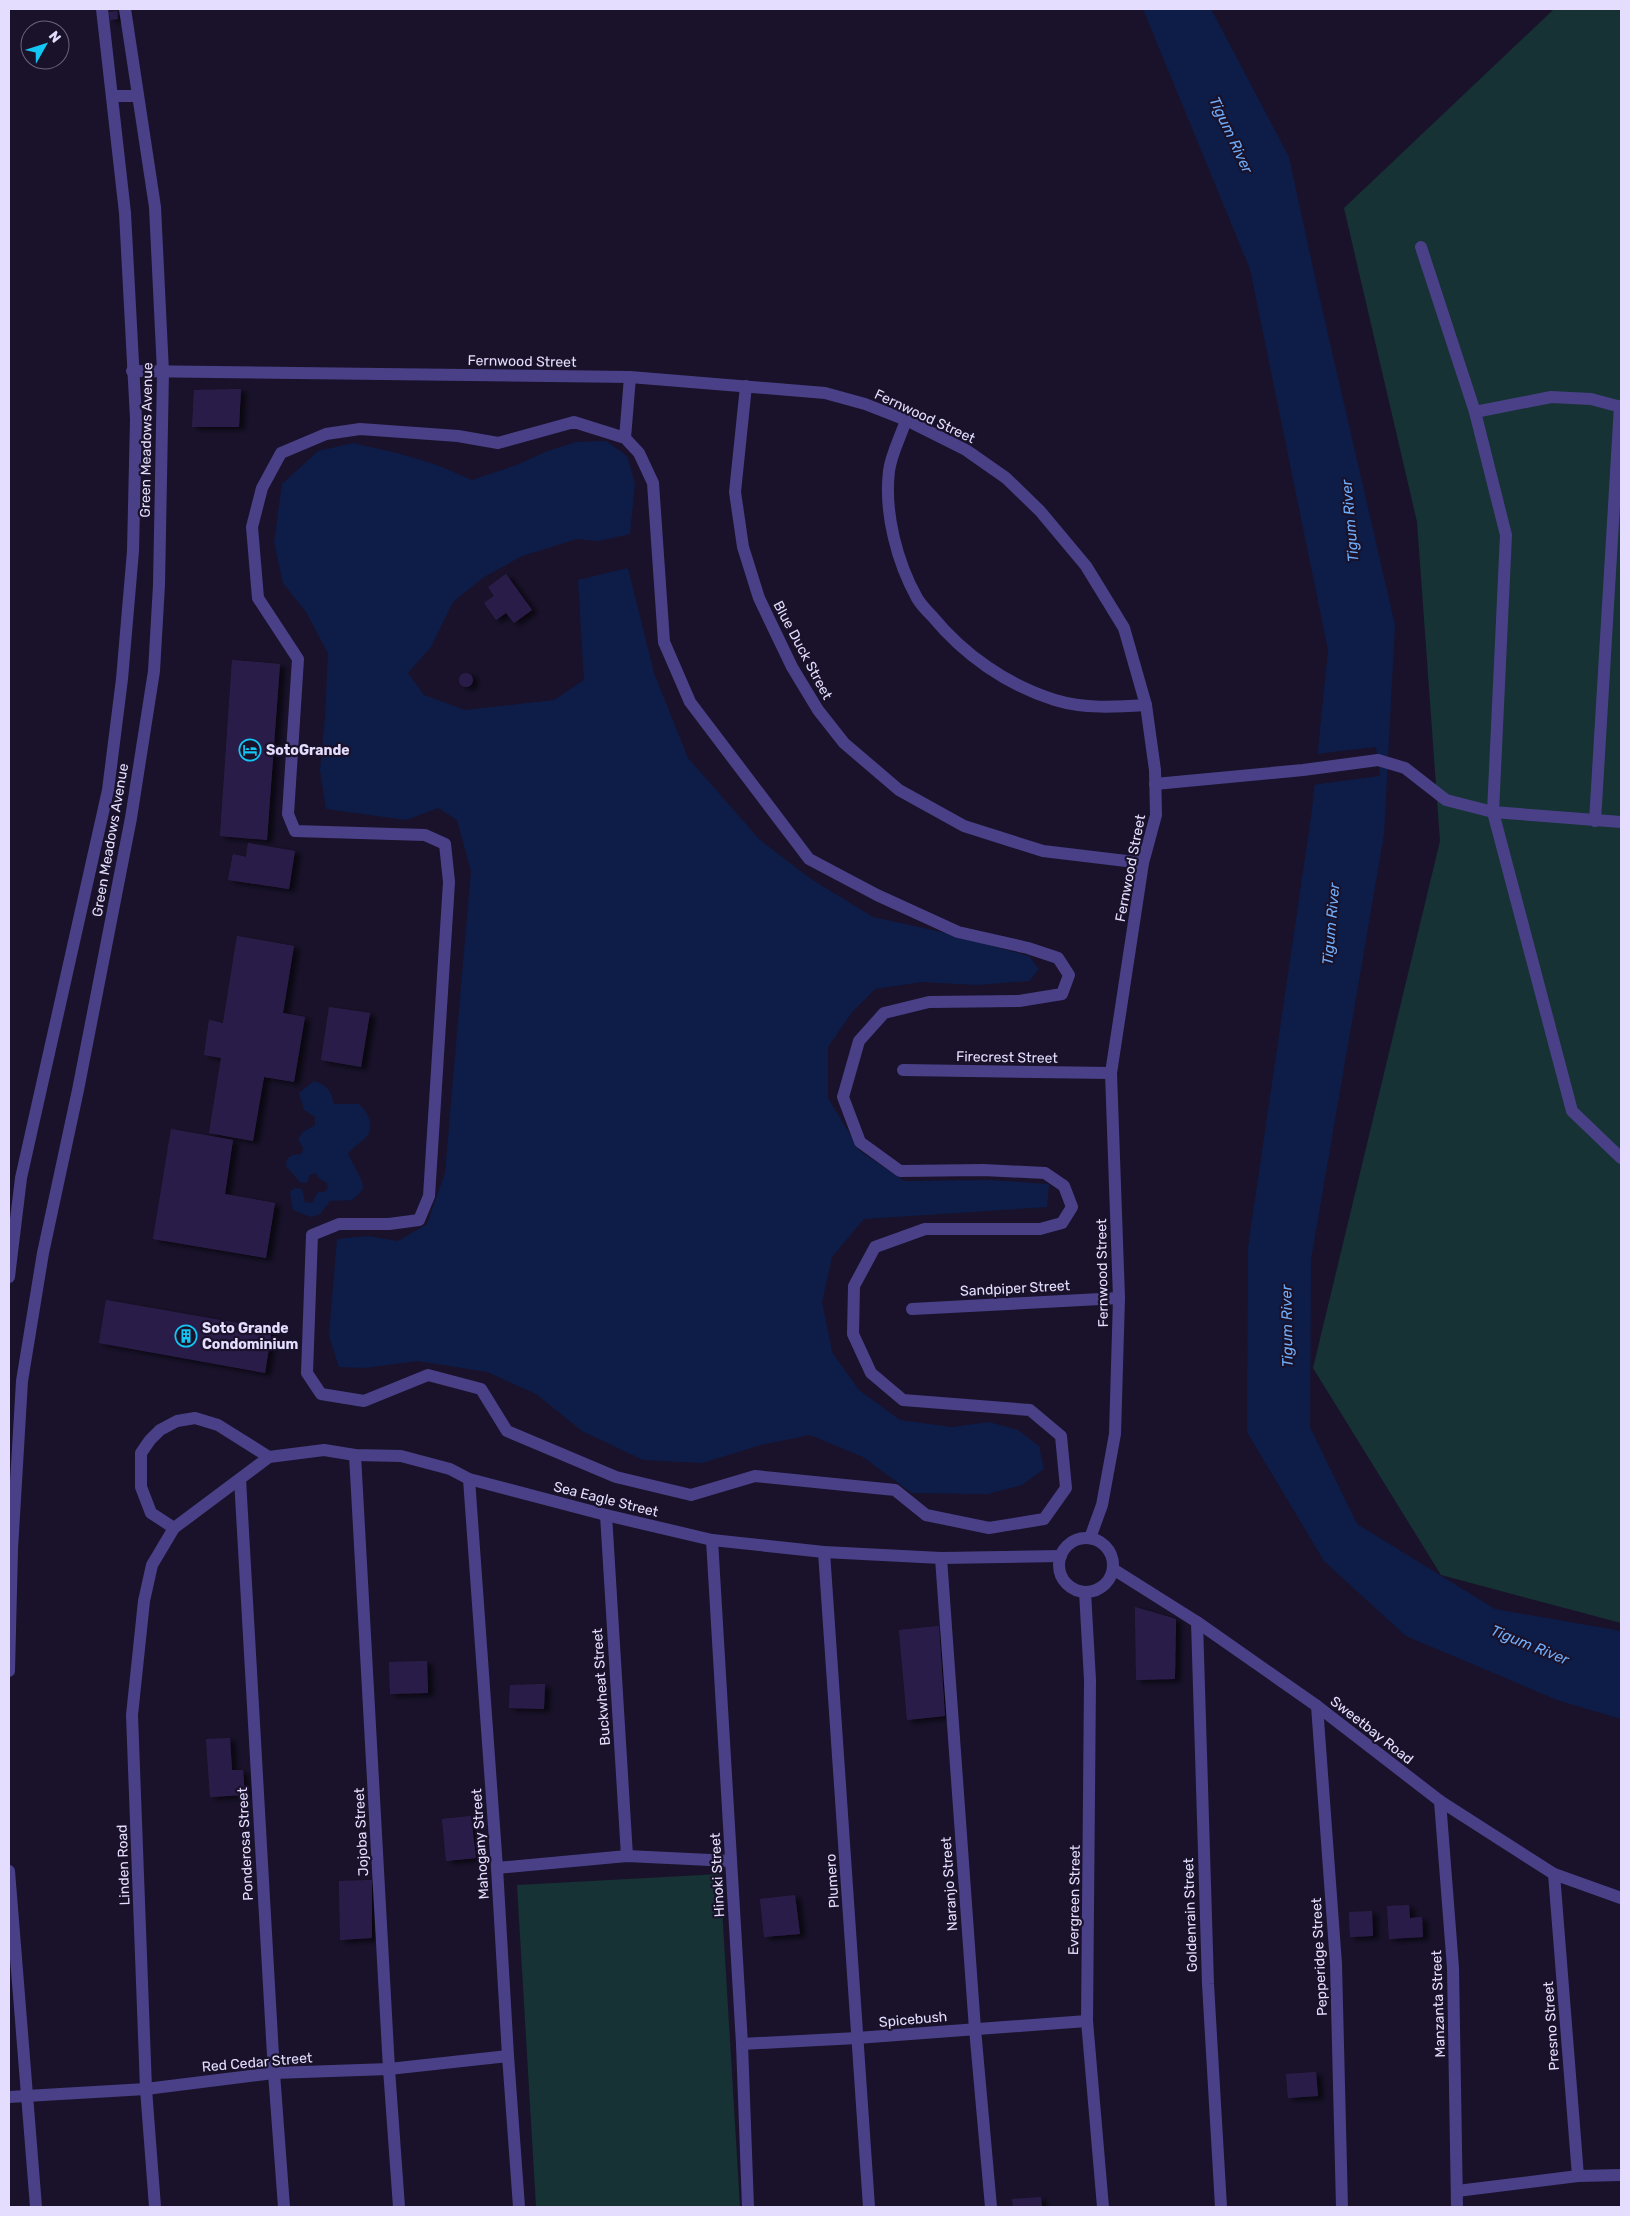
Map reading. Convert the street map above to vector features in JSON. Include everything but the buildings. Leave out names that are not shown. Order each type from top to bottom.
[{"type":"street","name":"Green Meadows Avenue","points":[[9,1277],[21,1178],[108,790],[122,679],[133,551],[136,418],[125,213],[102,9]]},
{"type":"street","name":"Green Meadows Avenue","points":[[9,1671],[12,1548],[22,1381],[42,1253],[78,1090],[131,818],[154,671],[159,585],[163,372],[154,207],[125,9]]},
{"type":"street","points":[[112,96],[138,96]]},
{"type":"street","points":[[1421,247],[1475,412],[1506,535],[1493,812],[1572,1111],[1621,1158]]},
{"type":"street","name":"Fernwood Street","points":[[132,371],[630,377],[825,392],[865,404],[906,420],[966,450],[1006,478],[1040,510],[1086,566],[1124,628],[1146,705],[1156,784],[1156,815],[1143,864],[1110,1074],[1119,1298],[1114,1434],[1102,1505],[1090,1538]]},
{"type":"street","points":[[625,438],[574,422],[498,443],[458,436],[360,429],[326,434],[281,452],[262,488],[252,527],[258,598],[298,659],[288,814],[295,831],[425,835],[445,844],[449,882],[429,1196],[419,1220],[389,1224],[340,1224],[312,1235],[307,1373],[321,1394],[364,1401],[428,1375],[481,1389],[507,1431],[616,1477],[691,1495],[755,1476],[895,1490],[926,1515],[990,1528],[1044,1519],[1066,1488],[1061,1436],[1030,1410],[903,1400],[870,1373],[853,1334],[854,1286],[875,1247],[925,1229],[1040,1229],[1062,1223],[1072,1207],[1064,1186],[1045,1173],[983,1170],[900,1171],[860,1142],[843,1098],[859,1041],[884,1012],[929,1002],[1019,1001],[1062,994],[1069,975],[1058,958],[1028,948],[958,932],[877,895],[809,859],[690,702],[664,642],[653,483],[640,453],[625,438],[630,377]]},
{"type":"street","name":"Blue Duck Street","points":[[746,386],[735,492],[743,547],[759,598],[792,667],[818,710],[844,743],[899,790],[964,826],[1042,851],[1143,864]]},
{"type":"street","points":[[1475,412],[1551,397],[1591,399],[1620,407],[1595,820]]},
{"type":"street","points":[[906,420],[889,470],[890,513],[900,558],[918,600],[945,632],[987,667],[1009,681],[1056,700],[1090,706],[1146,705]]},
{"type":"street","points":[[1156,784],[1303,770],[1378,760],[1404,768],[1446,800],[1493,812],[1621,822]]},
{"type":"street","name":"Firecrest Street","points":[[903,1070],[1110,1074]]},
{"type":"street","name":"Sandpiper Street","points":[[912,1309],[1119,1298]]},
{"type":"street","points":[[174,1528],[151,1512],[141,1487],[142,1453],[150,1440],[160,1430],[177,1421],[195,1418],[218,1425],[269,1458]]},
{"type":"street","name":"Sea Eagle Street","points":[[174,1528],[269,1458],[324,1450],[354,1455],[401,1456],[450,1468],[469,1479],[606,1516],[712,1540],[824,1552],[941,1558],[1061,1556]]},
{"type":"street","name":"Jojoba Street","points":[[354,1455],[389,2069],[399,2207]]},
{"type":"street","name":"Ponderosa Street","points":[[240,1479],[274,2073],[284,2207]]},
{"type":"street","name":"Mahogany Street","points":[[469,1479],[519,2207]]},
{"type":"street","name":"Buckwheat Street","points":[[606,1516],[627,1856]]},
{"type":"street","name":"Linden Road","points":[[155,2207],[146,2089],[132,1715],[144,1601],[152,1565],[174,1528]]},
{"type":"street","points":[[1090,1538],[1105,1546],[1110,1553],[1113,1569],[1110,1578],[1104,1586],[1095,1591],[1085,1592],[1075,1590],[1067,1584],[1059,1566],[1061,1556],[1069,1544],[1076,1540],[1090,1538]]},
{"type":"street","name":"Hinoki Street","points":[[712,1540],[742,2044],[748,2207]]},
{"type":"street","name":"Plumero","points":[[824,1552],[868,2207]]},
{"type":"street","name":"Naranjo Street","points":[[941,1558],[975,2029],[991,2207]]},
{"type":"street","name":"Sweetbay Road","points":[[1113,1569],[1197,1622],[1317,1706],[1440,1801],[1554,1874],[1621,1898]]},
{"type":"street","name":"Evergreen Street","points":[[1085,1592],[1090,1680],[1087,2021],[1103,2207]]},
{"type":"street","name":"Goldenrain Street","points":[[1197,1622],[1208,1984],[1221,2207]]},
{"type":"street","name":"Pepperidge Street","points":[[1317,1706],[1336,1964],[1342,2207]]},
{"type":"street","name":"Manzanta Street","points":[[1440,1801],[1453,1968],[1458,2207]]},
{"type":"street","points":[[497,1868],[627,1856],[731,1861]]},
{"type":"street","points":[[9,1871],[29,2096],[36,2207]]},
{"type":"street","name":"Presno Street","points":[[1554,1874],[1578,2176]]},
{"type":"street","name":"Spicebush","points":[[742,2044],[857,2038],[1087,2021]]},
{"type":"street","name":"Red Cedar Street","points":[[9,2097],[146,2089],[274,2073],[389,2069],[508,2056]]},
{"type":"street","points":[[1457,2191],[1578,2176],[1621,2175]]},
{"type":"green space","points":[[1554,9],[1621,9],[1621,1623],[1441,1575],[1313,1368],[1440,841],[1417,522],[1344,208]]},
{"type":"green space","points":[[720,1874],[740,2207],[536,2207],[517,1885]]},
{"type":"water","name":"Tigum River","points":[[1143,9],[1211,9],[1289,157],[1395,625],[1384,835],[1311,1260],[1310,1427],[1357,1524],[1495,1609],[1621,1631],[1621,1719],[1557,1700],[1406,1636],[1324,1561],[1247,1432],[1248,1247],[1312,810],[1328,650],[1250,269]]},
{"type":"water","points":[[606,441],[627,456],[635,484],[630,534],[599,541],[577,539],[522,556],[484,577],[453,602],[431,647],[408,673],[424,695],[465,710],[554,700],[584,680],[578,580],[628,568],[654,673],[688,758],[760,840],[811,879],[873,917],[946,933],[1029,956],[1039,969],[1029,981],[977,985],[922,982],[875,989],[853,1011],[828,1047],[828,1098],[860,1151],[904,1181],[991,1180],[1049,1184],[1047,1207],[864,1219],[832,1257],[822,1302],[832,1352],[859,1390],[900,1420],[952,1427],[989,1422],[1018,1430],[1039,1446],[1044,1469],[1022,1485],[988,1494],[912,1493],[863,1457],[810,1435],[761,1445],[702,1463],[643,1460],[582,1431],[536,1394],[487,1372],[418,1361],[364,1368],[339,1367],[329,1336],[337,1239],[367,1236],[398,1241],[427,1224],[445,1173],[471,871],[457,820],[438,808],[406,820],[326,809],[320,770],[328,653],[306,612],[283,583],[274,542],[282,484],[318,451],[353,443],[437,465],[472,480],[576,442]]},
{"type":"water","points":[[314,1081],[328,1089],[334,1104],[359,1104],[366,1112],[371,1126],[367,1136],[348,1154],[362,1181],[363,1188],[353,1199],[330,1201],[320,1214],[311,1217],[293,1210],[290,1192],[295,1188],[302,1189],[305,1202],[312,1203],[318,1192],[324,1192],[328,1188],[327,1183],[315,1173],[309,1175],[308,1182],[301,1183],[286,1166],[287,1159],[293,1155],[302,1154],[303,1148],[298,1139],[303,1132],[315,1125],[315,1117],[304,1110],[299,1093]]},
{"type":"pier","points":[[1376,747],[1380,776],[1312,785],[1315,754]]},
{"type":"place","name":"SotoGrande","points":[[250,750]]},
{"type":"place","name":"Soto Grande Condominium","points":[[186,1336]]}]
